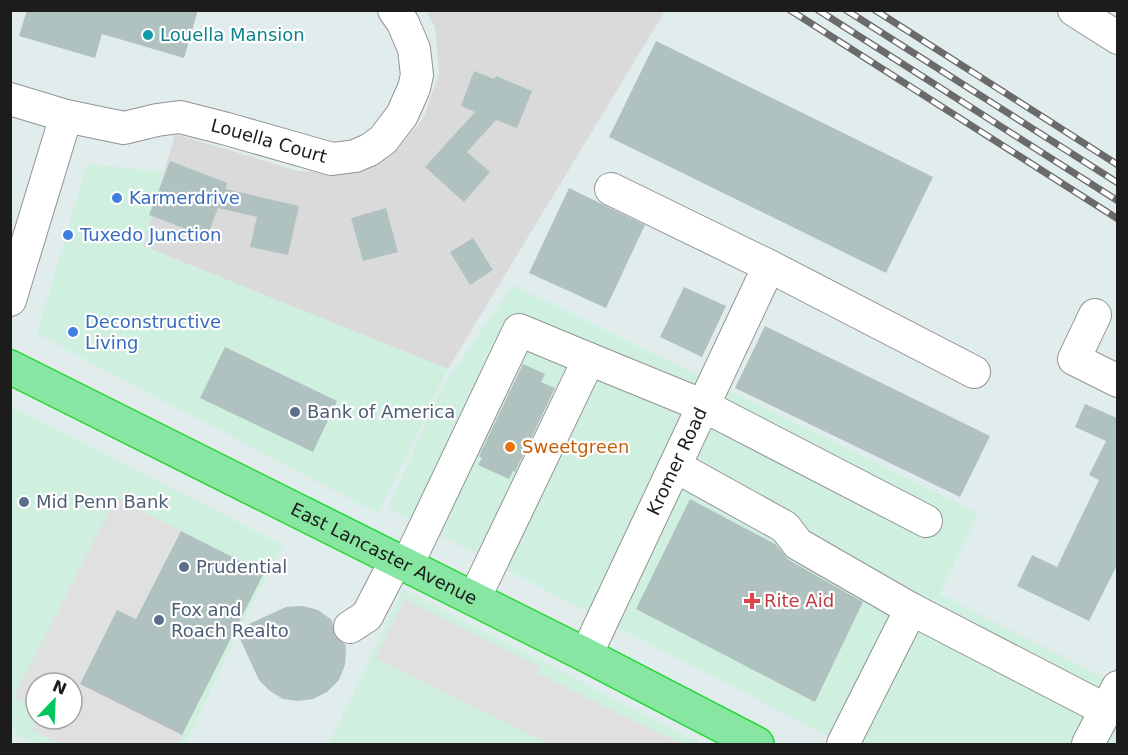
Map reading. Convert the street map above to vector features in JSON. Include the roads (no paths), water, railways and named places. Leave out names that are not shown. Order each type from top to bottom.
[{"type":"highway","name":"East Lancaster Avenue","points":[[10,367],[474,598],[757,744]]},
{"type":"street","name":"Louella Court","points":[[12,105],[124,128],[180,117],[332,159],[355,156],[383,140],[402,115],[414,88],[417,75],[414,49],[403,23],[394,10]]},
{"type":"street","points":[[1074,10],[1118,38]]},
{"type":"street","points":[[10,300],[66,116]]},
{"type":"street","points":[[611,189],[974,372]]},
{"type":"street","name":"Kromer Road","points":[[586,655],[769,267]]},
{"type":"street","points":[[1095,315],[1074,359],[1118,381]]},
{"type":"street","points":[[350,627],[367,616],[402,563],[519,330],[704,405],[926,521]]},
{"type":"street","points":[[474,598],[590,359]]},
{"type":"street","points":[[675,466],[785,527],[798,544],[911,609],[1112,699],[1088,744]]},
{"type":"street","points":[[843,744],[911,609]]},
{"type":"railway","points":[[790,10],[1118,219]]},
{"type":"railway","points":[[818,10],[1118,201]]},
{"type":"railway","points":[[846,10],[1118,183]]},
{"type":"railway","points":[[875,10],[1118,165]]},
{"type":"place","name":"Louella Mansion","points":[[148,35]]},
{"type":"place","name":"Karmerdrive","points":[[117,198]]},
{"type":"place","name":"Tuxedo Junction","points":[[68,235]]},
{"type":"place","name":"Deconstructive Living","points":[[73,332]]},
{"type":"place","name":"Bank of America","points":[[295,412]]},
{"type":"place","name":"Sweetgreen","points":[[510,447]]},
{"type":"place","name":"Mid Penn Bank","points":[[24,502]]},
{"type":"place","name":"Prudential","points":[[184,567]]},
{"type":"place","name":"Rite Aid","points":[[752,601]]},
{"type":"place","name":"Fox and Roach Realto","points":[[159,620]]}]
